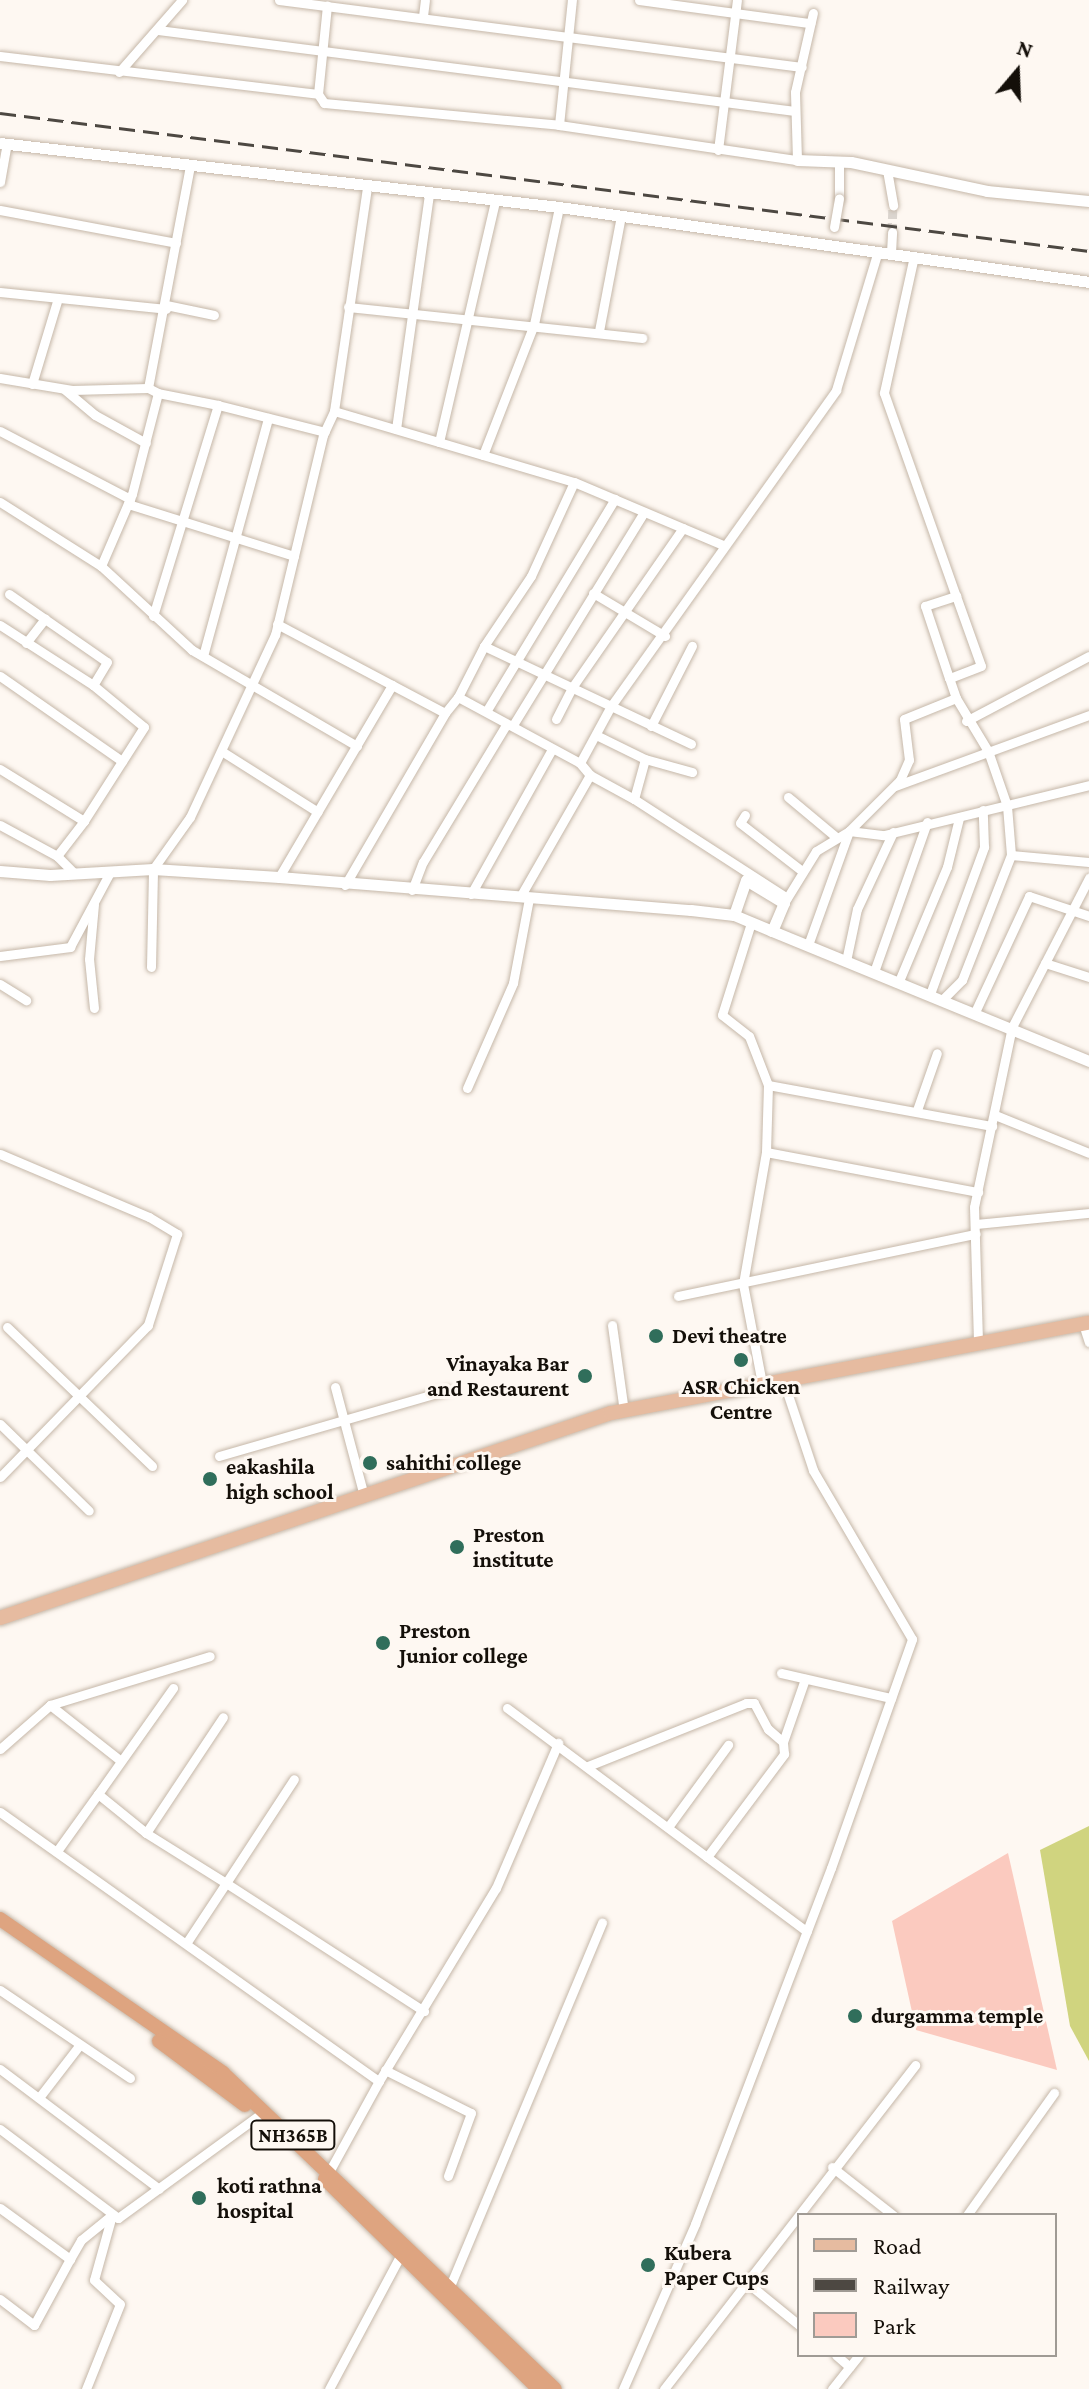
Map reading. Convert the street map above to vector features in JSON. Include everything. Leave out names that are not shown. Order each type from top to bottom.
[{"type":"highway","name":"NH365B","points":[[0,1919],[223,2073],[330,2170],[555,2389]]},
{"type":"highway","name":"NH365B","points":[[0,1929],[258,2116],[539,2389]]},
{"type":"main road","points":[[0,1618],[624,1411],[978,1341],[1086,1324]]},
{"type":"street","points":[[119,72],[182,0]]},
{"type":"street","points":[[279,0],[423,16],[802,67]]},
{"type":"street","points":[[423,16],[425,0]]},
{"type":"street","points":[[559,125],[572,0]]},
{"type":"street","points":[[639,0],[735,14],[812,18],[795,111],[797,160]]},
{"type":"street","points":[[718,150],[737,0]]},
{"type":"street","points":[[327,5],[318,94],[324,103],[559,125],[718,150],[839,162],[987,191],[1089,201]]},
{"type":"street","points":[[158,30],[566,79],[724,106],[795,111]]},
{"type":"street","points":[[0,56],[318,94]]},
{"type":"street","points":[[0,182],[4,143],[367,188],[559,207],[1089,282]]},
{"type":"street","points":[[832,245],[839,198],[839,162]]},
{"type":"street","points":[[148,388],[166,307],[190,166]]},
{"type":"street","points":[[887,170],[893,205]]},
{"type":"street","points":[[151,967],[153,869],[190,817],[223,752],[277,624],[325,432],[334,411],[367,188]]},
{"type":"street","points":[[396,429],[410,312],[429,194]]},
{"type":"street","points":[[439,442],[495,201]]},
{"type":"street","points":[[483,455],[534,324],[559,207]]},
{"type":"street","points":[[0,210],[176,243]]},
{"type":"street","points":[[599,331],[621,216]]},
{"type":"street","points":[[891,253],[892,232]]},
{"type":"street","points":[[580,763],[611,706],[665,636],[723,545],[836,390],[878,251]]},
{"type":"street","points":[[914,256],[884,393],[981,666],[949,678]]},
{"type":"street","points":[[0,292],[57,301],[166,307],[214,315]]},
{"type":"street","points":[[32,384],[57,301]]},
{"type":"street","points":[[348,307],[534,324],[642,338]]},
{"type":"street","points":[[0,378],[64,389],[148,388],[158,393],[325,432]]},
{"type":"street","points":[[64,389],[95,415],[146,443]]},
{"type":"street","points":[[101,566],[129,501],[158,393]]},
{"type":"street","points":[[153,616],[185,522],[218,405]]},
{"type":"street","points":[[334,411],[574,482],[723,545]]},
{"type":"street","points":[[203,656],[239,539],[268,418]]},
{"type":"street","points":[[0,431],[129,501],[294,556]]},
{"type":"street","points":[[345,885],[445,713],[458,697],[484,646],[539,562],[574,482]]},
{"type":"street","points":[[487,710],[615,499]]},
{"type":"street","points":[[0,502],[101,566],[153,616],[203,656],[357,746]]},
{"type":"street","points":[[412,890],[423,862],[644,512]]},
{"type":"street","points":[[556,719],[571,689],[683,528]]},
{"type":"street","points":[[593,593],[665,636]]},
{"type":"street","points":[[9,594],[107,662],[93,685]]},
{"type":"street","points":[[943,999],[962,980],[1011,855],[1007,806],[988,751],[966,721],[956,698],[925,606],[956,596]]},
{"type":"street","points":[[26,643],[45,619]]},
{"type":"street","points":[[277,624],[445,713]]},
{"type":"street","points":[[0,625],[93,685],[144,727],[84,821],[57,856]]},
{"type":"street","points":[[484,646],[691,744]]},
{"type":"street","points":[[651,726],[692,646]]},
{"type":"street","points":[[966,721],[1089,656]]},
{"type":"street","points":[[0,676],[122,761]]},
{"type":"street","points":[[279,877],[392,685]]},
{"type":"street","points":[[458,697],[487,710],[551,751],[580,763],[590,775],[634,799],[786,901]]},
{"type":"street","points":[[772,931],[802,871],[836,837],[849,831],[892,787],[909,760],[904,719],[956,698]]},
{"type":"street","points":[[892,787],[1089,715]]},
{"type":"street","points":[[596,735],[645,759],[692,772]]},
{"type":"street","points":[[471,894],[551,751]]},
{"type":"street","points":[[223,752],[318,812]]},
{"type":"street","points":[[634,799],[645,759]]},
{"type":"street","points":[[0,769],[84,821]]},
{"type":"street","points":[[467,1088],[513,983],[525,897],[590,775]]},
{"type":"street","points":[[849,831],[893,832],[1089,785]]},
{"type":"street","points":[[788,797],[836,837]]},
{"type":"street","points":[[930,994],[984,847],[983,810]]},
{"type":"street","points":[[745,815],[740,823],[802,871]]},
{"type":"street","points":[[899,981],[947,867],[959,818]]},
{"type":"street","points":[[875,969],[927,822]]},
{"type":"street","points":[[0,825],[57,856],[75,874]]},
{"type":"street","points":[[808,945],[849,831]]},
{"type":"street","points":[[846,961],[857,909],[893,832]]},
{"type":"street","points":[[1011,855],[1089,862]]},
{"type":"street","points":[[0,871],[75,874],[153,869],[734,915],[750,926],[772,931],[846,961],[875,969],[1089,1061]]},
{"type":"street","points":[[0,956],[70,947],[96,893],[110,872]]},
{"type":"street","points":[[978,1341],[978,1192],[1012,1027],[1089,878]]},
{"type":"street","points":[[734,915],[746,880],[786,901]]},
{"type":"street","points":[[94,1008],[89,959],[96,893]]},
{"type":"street","points":[[975,1012],[1029,896],[1089,916]]},
{"type":"street","points":[[750,926],[722,1015],[749,1036],[768,1085],[766,1152],[743,1284],[762,1384]]},
{"type":"street","points":[[1045,963],[1089,977]]},
{"type":"street","points":[[0,984],[26,1000]]},
{"type":"street","points":[[917,1110],[937,1053]]},
{"type":"street","points":[[768,1085],[992,1126]]},
{"type":"street","points":[[995,1115],[1089,1153]]},
{"type":"street","points":[[766,1152],[978,1192]]},
{"type":"street","points":[[0,1154],[149,1217],[177,1234],[148,1325],[0,1477]]},
{"type":"street","points":[[678,1296],[743,1284],[976,1229],[1089,1213]]},
{"type":"street","points":[[1086,1324],[1089,1342]]},
{"type":"street","points":[[612,1325],[624,1411]]},
{"type":"street","points":[[7,1327],[152,1466]]},
{"type":"street","points":[[623,2389],[695,2224],[807,1932],[912,1639],[813,1470],[783,1380]]},
{"type":"street","points":[[335,1387],[364,1496]]},
{"type":"street","points":[[219,1456],[448,1390]]},
{"type":"street","points":[[0,1424],[30,1449],[89,1511]]},
{"type":"street","points":[[0,1749],[50,1705],[210,1656]]},
{"type":"street","points":[[781,1673],[891,1698]]},
{"type":"street","points":[[707,1857],[784,1754],[783,1742],[805,1679]]},
{"type":"street","points":[[57,1851],[173,1688]]},
{"type":"street","points":[[588,1766],[746,1703],[754,1703],[768,1729],[783,1742]]},
{"type":"street","points":[[50,1705],[121,1761]]},
{"type":"street","points":[[507,1708],[558,1743],[807,1932]]},
{"type":"street","points":[[146,1833],[223,1717]]},
{"type":"street","points":[[330,2170],[385,2070],[424,2011],[496,1888],[558,1743]]},
{"type":"street","points":[[668,1827],[728,1745]]},
{"type":"street","points":[[187,1942],[294,1779]]},
{"type":"street","points":[[98,1794],[146,1833],[424,2011]]},
{"type":"street","points":[[0,1812],[379,2081]]},
{"type":"street","points":[[450,2286],[602,1922]]},
{"type":"street","points":[[0,1990],[78,2047],[130,2078]]},
{"type":"street","points":[[41,2095],[78,2047]]},
{"type":"street","points":[[664,2389],[832,2167],[915,2065]]},
{"type":"street","points":[[0,2069],[41,2095],[159,2189]]},
{"type":"street","points":[[385,2070],[471,2113],[448,2176]]},
{"type":"street","points":[[968,2213],[1054,2093]]},
{"type":"street","points":[[0,2129],[112,2215],[126,2216],[258,2116]]},
{"type":"street","points":[[832,2167],[890,2213]]},
{"type":"street","points":[[0,2208],[70,2259]]},
{"type":"street","points":[[0,2299],[34,2325],[81,2240],[112,2215]]},
{"type":"street","points":[[86,2389],[120,2304],[94,2280],[112,2215]]},
{"type":"street","points":[[329,2389],[401,2254]]},
{"type":"street","points":[[745,2281],[797,2323]]},
{"type":"street","points":[[838,2357],[850,2367]]},
{"type":"street","points":[[832,2389],[858,2357]]},
{"type":"green space","points":[[1008,1853],[1057,2070],[916,2030],[892,1921]]},
{"type":"shaded area","points":[[1089,1826],[1089,2061],[1070,2026],[1040,1850]]},
{"type":"tunnel","points":[[892,232],[893,205]]},
{"type":"railway","points":[[0,113],[1089,251]]},
{"type":"place","name":"Devi theatre","points":[[656,1336]]},
{"type":"place","name":"ASR Chicken Centre","points":[[741,1360]]},
{"type":"place","name":"Vinayaka Bar and Restaurent","points":[[585,1376]]},
{"type":"place","name":"sahithi college","points":[[370,1463]]},
{"type":"place","name":"eakashila high school","points":[[210,1479]]},
{"type":"place","name":"Preston institute","points":[[457,1547]]},
{"type":"place","name":"Preston Junior college","points":[[383,1643]]},
{"type":"place","name":"durgamma temple","points":[[855,2016]]},
{"type":"place","name":"koti rathna hospital","points":[[199,2198]]},
{"type":"place","name":"Kubera Paper Cups","points":[[648,2265]]}]
